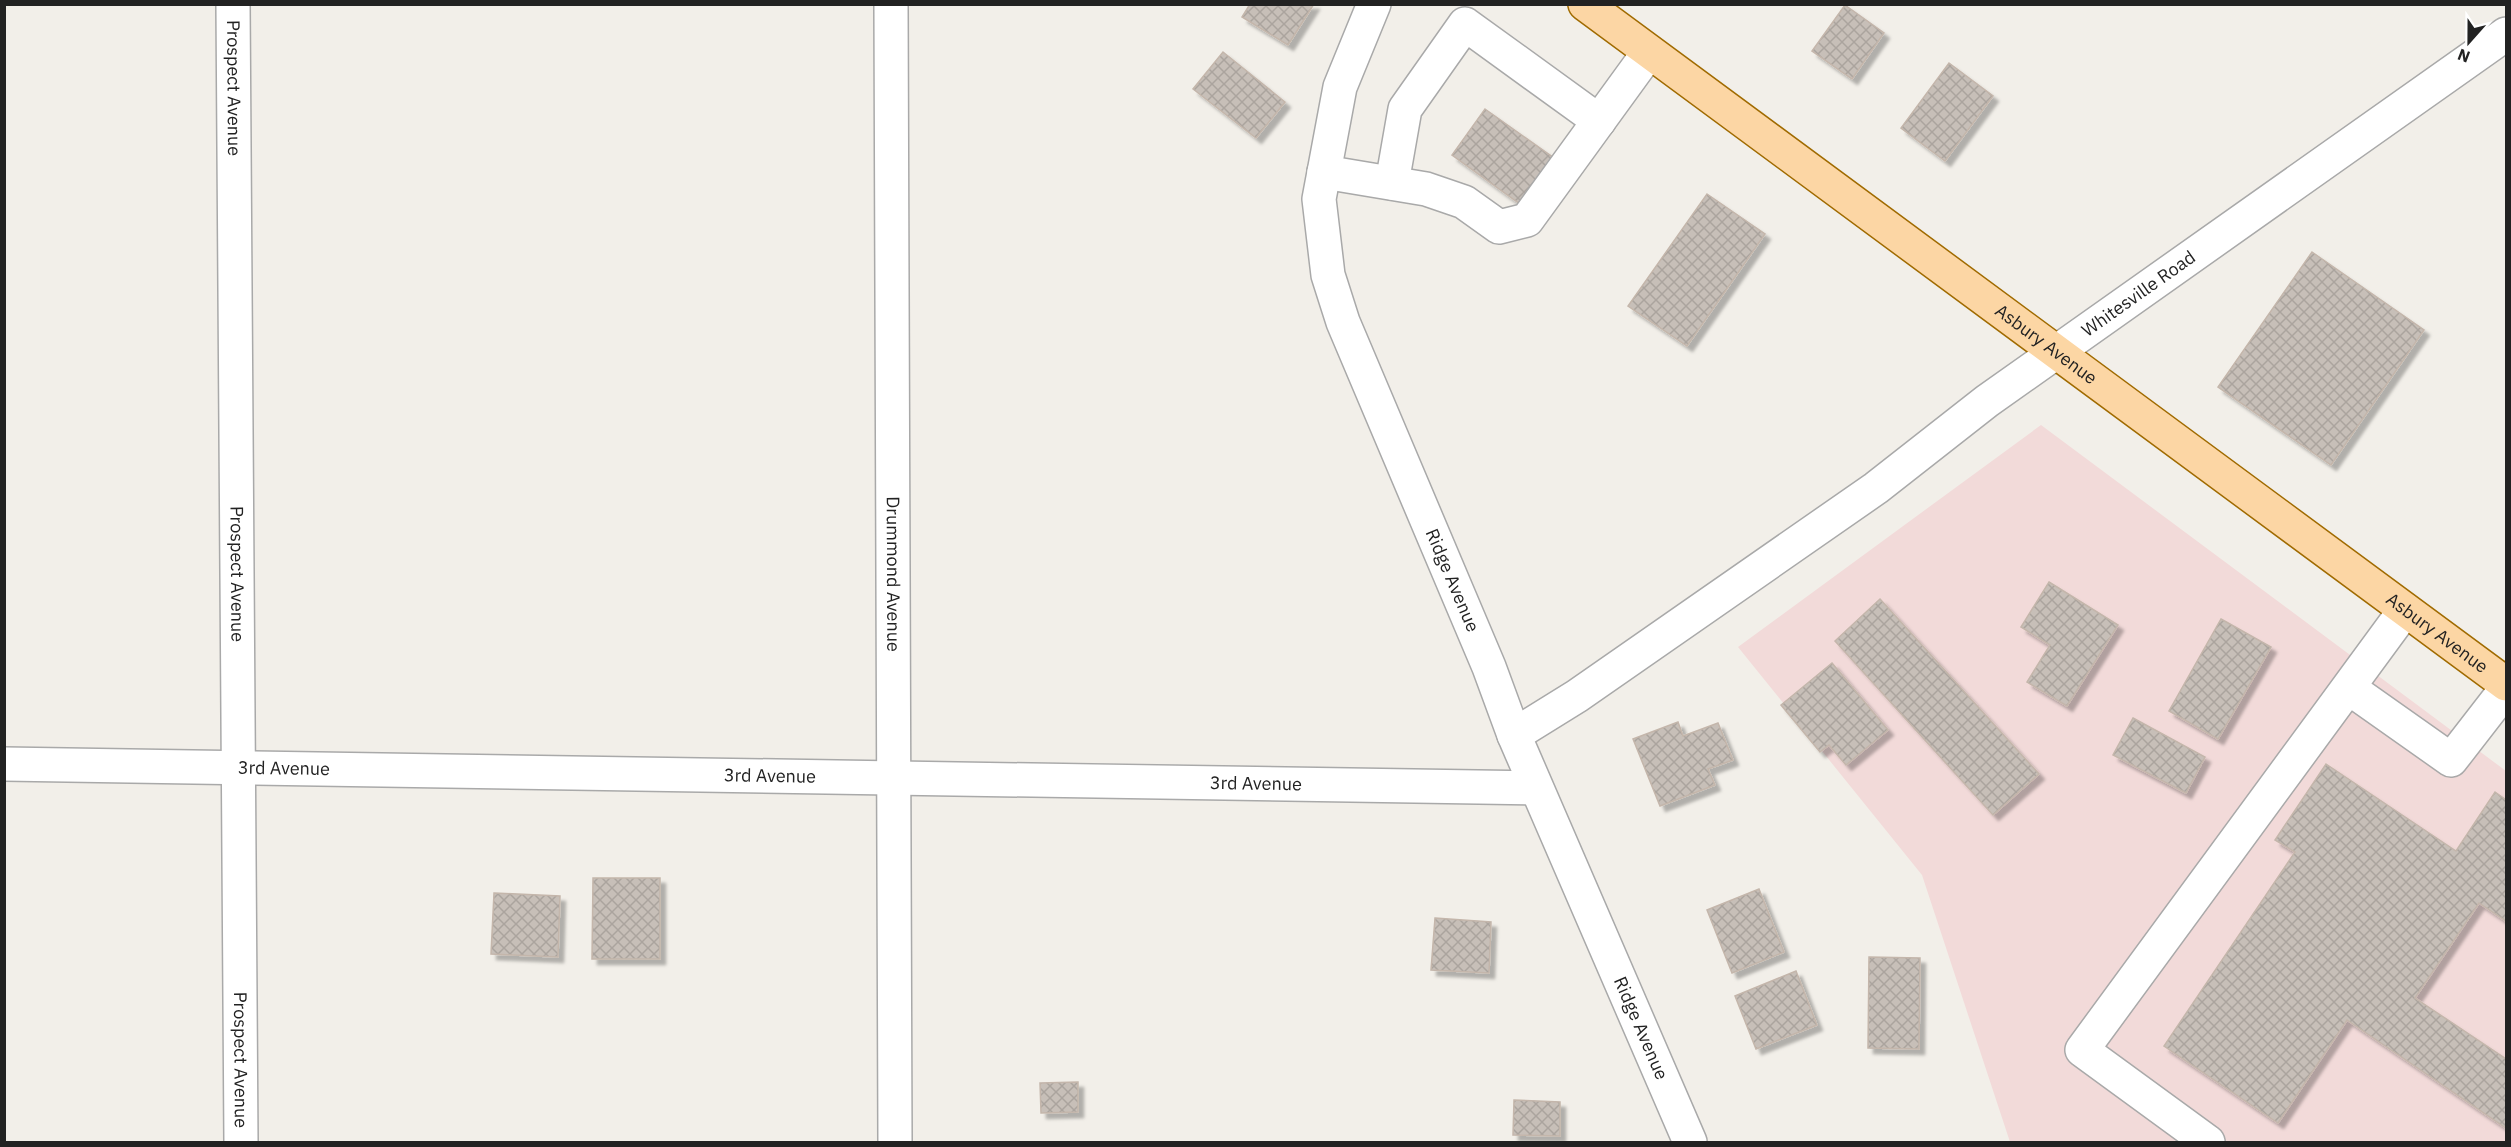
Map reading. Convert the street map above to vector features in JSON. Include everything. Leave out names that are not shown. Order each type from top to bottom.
[{"type":"main road","name":"Asbury Avenue","points":[[1585,4],[2506,687]]},
{"type":"street","name":"Prospect Avenue","points":[[233,4],[233,318],[241,1143]]},
{"type":"street","name":"Drummond Avenue","points":[[891,4],[895,1143]]},
{"type":"street","name":"Ridge Avenue","points":[[1374,4],[1340,87],[1318,199],[1328,275],[1343,322],[1489,667],[1536,789],[1690,1143]]},
{"type":"street","points":[[1392,183],[1405,109],[1465,24],[1599,121]]},
{"type":"street","name":"Whitesville Road","points":[[1514,735],[1685,621],[1876,488],[1987,401],[2506,34]]},
{"type":"street","points":[[1324,172],[1426,189],[1464,202],[1499,227],[1527,220],[1649,52]]},
{"type":"street","points":[[2208,1143],[2082,1050],[2405,610]]},
{"type":"street","points":[[2349,687],[2451,760],[2506,687]]},
{"type":"street","name":"3rd Avenue","points":[[4,764],[1536,789]]},
{"type":"shaded area","points":[[2041,425],[2506,771],[2506,1142],[2010,1142],[1922,875],[1738,647]]},
{"type":"building","points":[[1250,4],[1314,4],[1288,45],[1242,17]]},
{"type":"building","points":[[1845,5],[1884,33],[1852,79],[1812,51]]},
{"type":"building","points":[[1223,52],[1285,102],[1256,138],[1193,89]]},
{"type":"building","points":[[1949,63],[1993,96],[1945,161],[1901,128]]},
{"type":"building","points":[[1485,109],[1554,158],[1520,204],[1452,155]]},
{"type":"building","points":[[1707,194],[1765,234],[1687,346],[1628,306]]},
{"type":"building","points":[[2312,252],[2424,330],[2331,465],[2218,387]]},
{"type":"building","points":[[2049,582],[2118,625],[2067,706],[2027,682],[2050,645],[2021,627]]},
{"type":"building","points":[[1880,599],[2039,774],[1993,815],[1835,641]]},
{"type":"building","points":[[2221,619],[2271,647],[2218,739],[2169,711]]},
{"type":"building","points":[[1832,663],[1888,730],[1846,765],[1829,745],[1820,752],[1781,705]]},
{"type":"building","points":[[2133,718],[2205,757],[2186,793],[2113,755]]},
{"type":"building","points":[[1678,722],[1683,736],[1718,723],[1733,760],[1708,769],[1715,785],[1660,806],[1633,739]]},
{"type":"building","points":[[2326,764],[2456,851],[2495,792],[2506,800],[2506,921],[2479,903],[2415,998],[2506,1059],[2506,1128],[2347,1020],[2278,1123],[2164,1046],[2295,852],[2275,840]]},
{"type":"building","points":[[593,878],[660,878],[660,959],[592,959]]},
{"type":"building","points":[[1759,889],[1784,952],[1732,973],[1707,910]]},
{"type":"building","points":[[494,893],[560,896],[558,957],[491,954]]},
{"type":"building","points":[[1435,918],[1491,922],[1489,973],[1431,970]]},
{"type":"building","points":[[1869,957],[1920,958],[1919,1049],[1868,1048]]},
{"type":"building","points":[[1796,971],[1817,1025],[1756,1049],[1735,996]]},
{"type":"building","points":[[1078,1082],[1078,1112],[1041,1113],[1040,1083]]},
{"type":"building","points":[[1514,1100],[1560,1102],[1560,1136],[1513,1135]]}]
